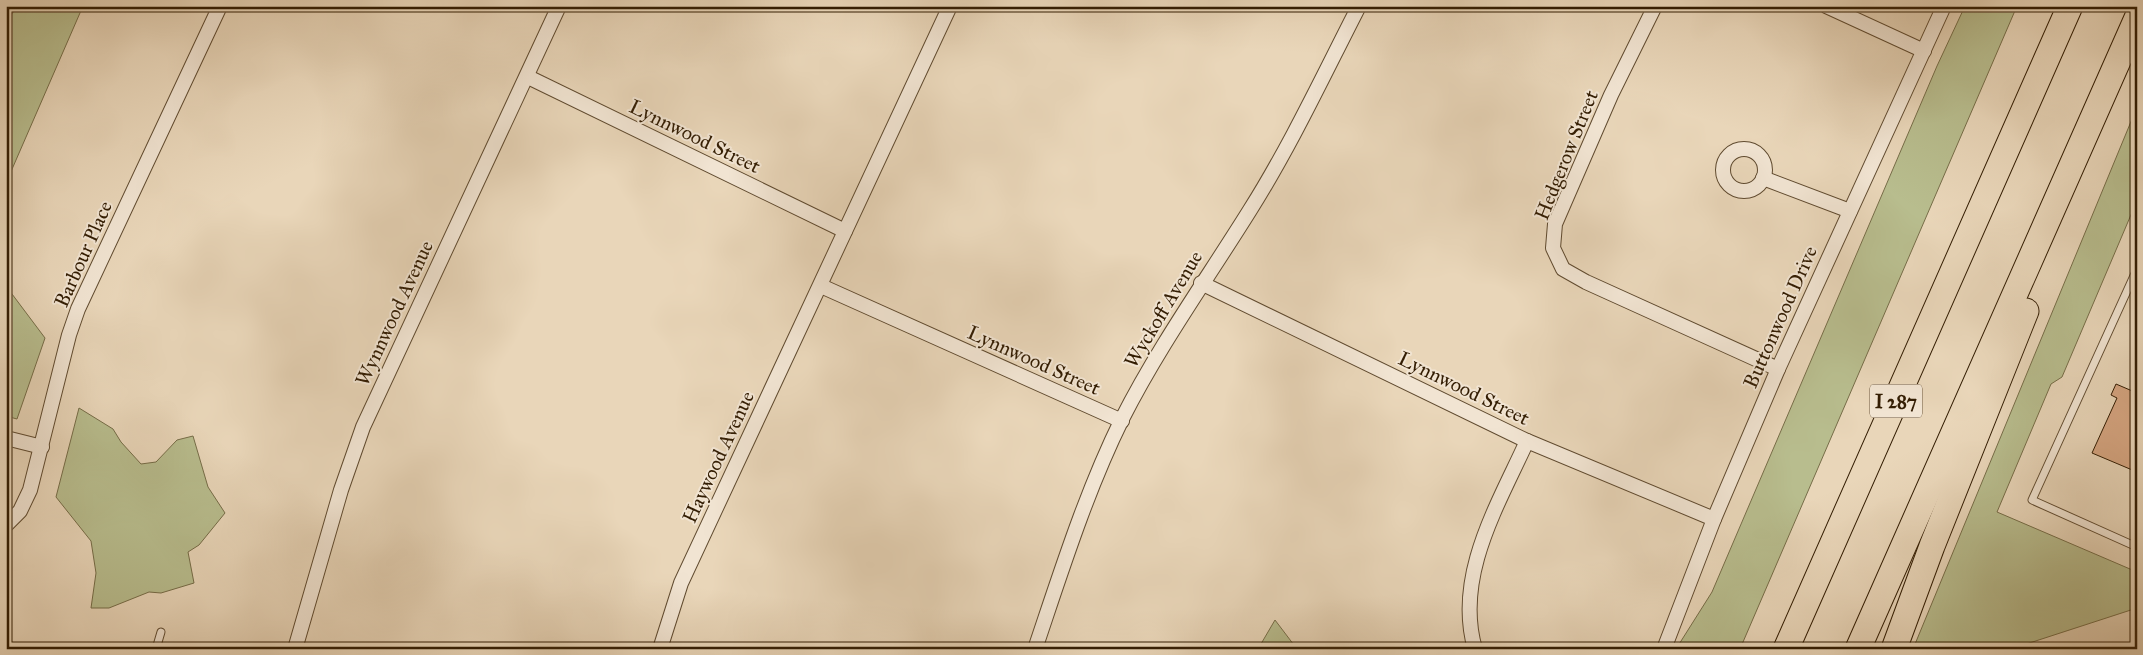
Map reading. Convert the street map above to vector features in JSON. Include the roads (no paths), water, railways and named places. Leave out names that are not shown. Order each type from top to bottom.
[{"type":"highway","name":"I 287","points":[[1785,644],[2070,6]]},
{"type":"highway","points":[[1858,649],[2137,18]]},
{"type":"highway","points":[[1894,649],[1935,537],[2031,300],[2024,276]]},
{"type":"street","name":"Barbour Place","points":[[6,525],[20,511],[30,490],[69,335],[78,309],[220,6]]},
{"type":"street","name":"Wynnwood Avenue","points":[[295,649],[341,490],[362,427],[560,6]]},
{"type":"street","points":[[844,231],[950,6]]},
{"type":"street","name":"Wyckoff Avenue","points":[[1035,649],[1068,554],[1122,421],[1152,364],[1201,283],[1250,209],[1286,147],[1359,6]]},
{"type":"street","name":"Hedgerow Street","points":[[1655,6],[1612,95],[1555,224],[1553,248],[1563,269],[1586,282],[1778,369]]},
{"type":"street","points":[[1826,6],[1924,51]]},
{"type":"street","name":"Buttonwood Drive","points":[[1664,649],[1714,519],[1778,369],[1944,6]]},
{"type":"street","name":"Lynnwood Street","points":[[528,77],[844,231]]},
{"type":"street","points":[[1763,178],[1850,211]]},
{"type":"street","name":"Haywood Avenue","points":[[660,649],[680,583],[821,286],[844,231]]},
{"type":"street","name":"Lynnwood Street","points":[[1201,283],[1526,441],[1714,519]]},
{"type":"street","name":"Lynnwood Street","points":[[821,286],[1122,421]]},
{"type":"street","points":[[6,438],[42,447]]},
{"type":"street","points":[[1475,649],[1469,612],[1470,585],[1479,551],[1526,441]]},
{"type":"lane","points":[[2137,269],[2032,500],[2137,547]]},
{"type":"lane","points":[[156,649],[161,632]]}]
